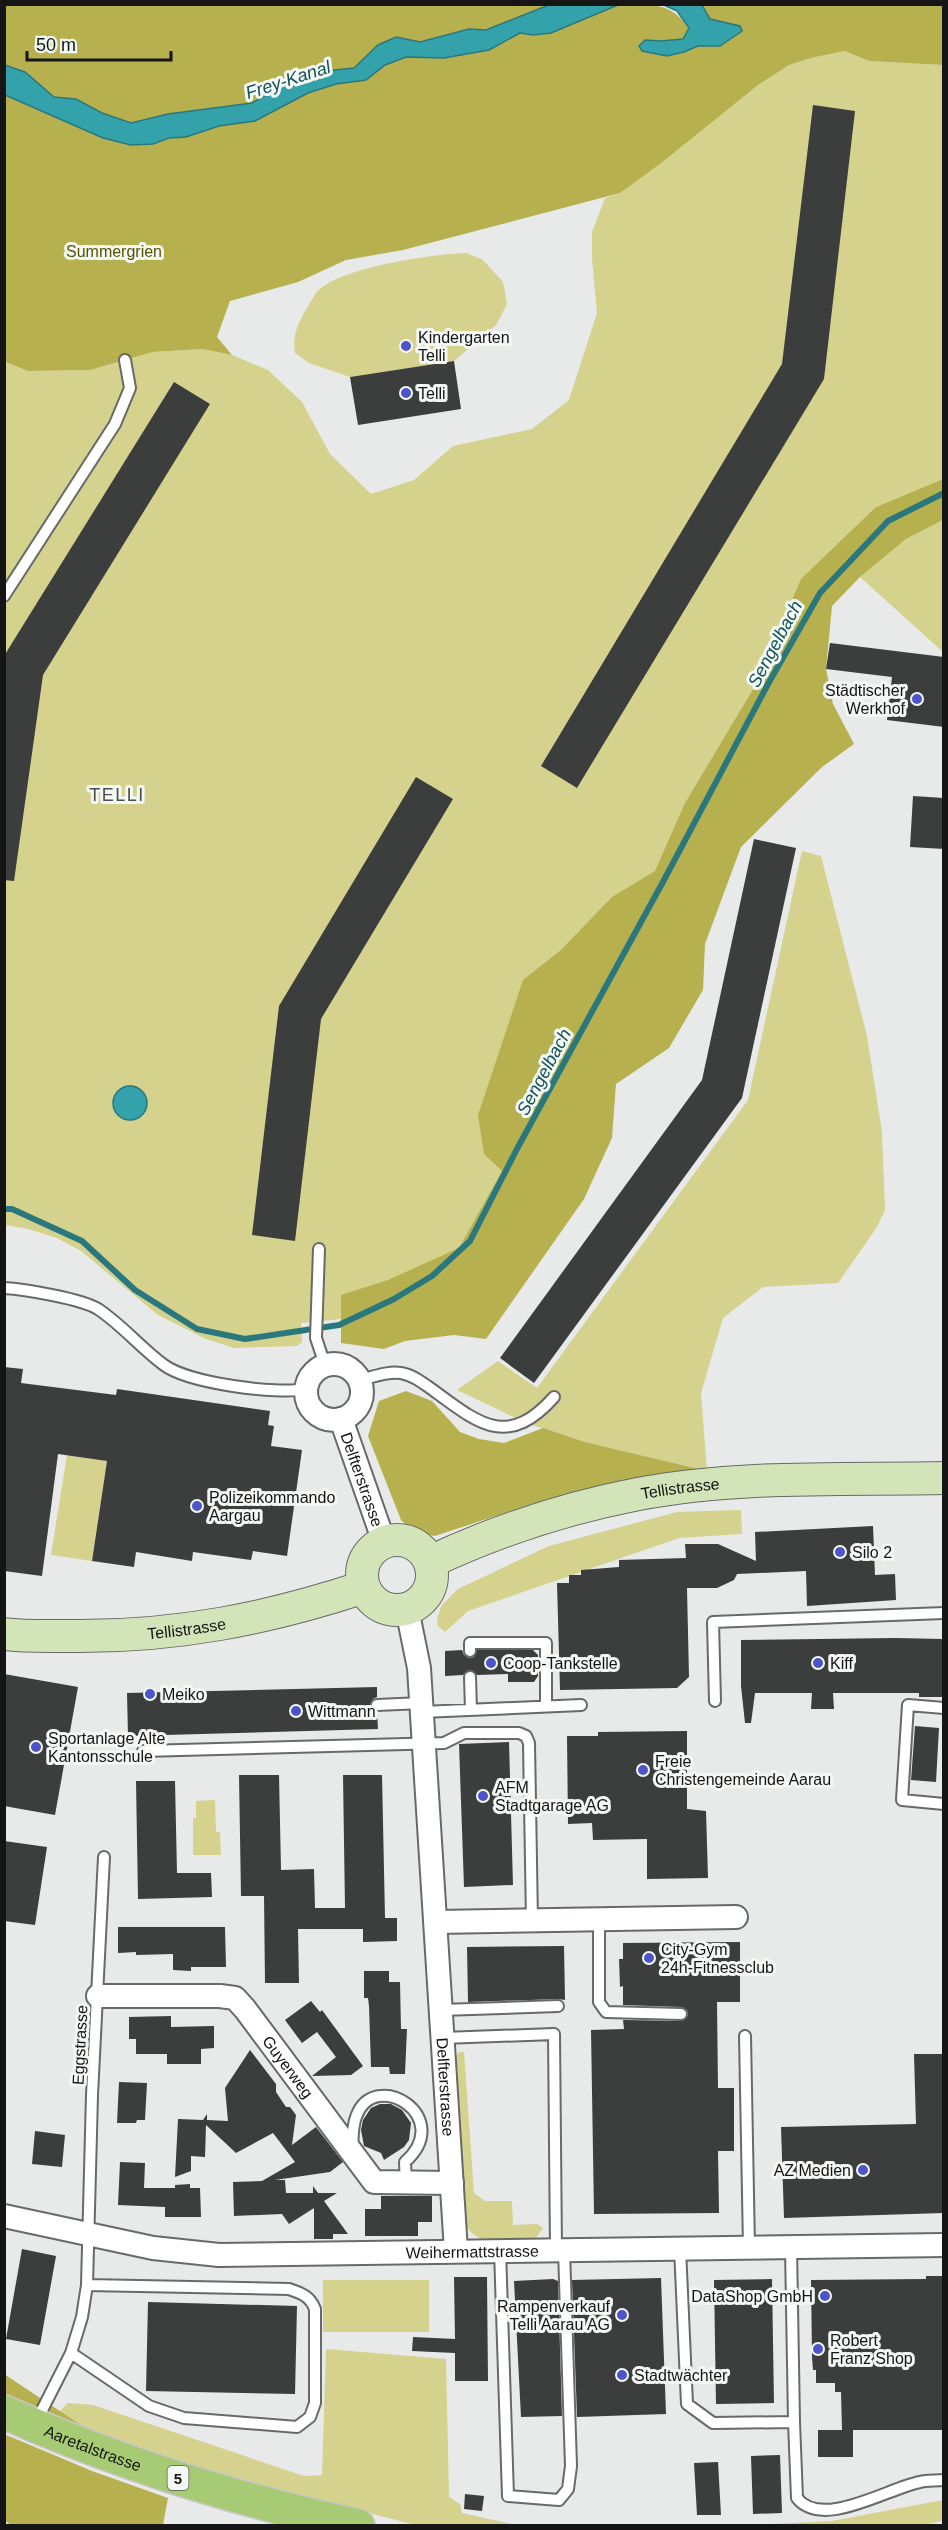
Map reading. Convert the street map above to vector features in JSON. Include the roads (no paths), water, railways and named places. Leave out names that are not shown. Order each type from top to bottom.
[{"type":"main road","name":"Tellistrasse","points":[[430,1562],[455,1550],[542,1519],[640,1494],[750,1482],[944,1478]]},
{"type":"main road","points":[[393,1540],[411,1543],[419,1547],[430,1562],[432,1578],[427,1594],[422,1601],[407,1609],[385,1608],[372,1600],[364,1587],[362,1569],[365,1561],[369,1553],[384,1542],[393,1540]]},
{"type":"main road","name":"Tellistrasse","points":[[4,1634],[125,1636],[210,1627],[277,1613],[364,1587]]},
{"type":"main road","name":"Aaretalstrasse","points":[[4,2412],[112,2455],[219,2491],[298,2513],[358,2526]]},
{"type":"main road","name":"Aaretalstrasse","points":[[4,2426],[162,2488],[291,2526]]},
{"type":"street","points":[[333,1364],[349,1368],[360,1380],[362,1396],[360,1404],[355,1411],[341,1419],[324,1418],[310,1406],[306,1389],[312,1374],[325,1365],[333,1364]]},
{"type":"street","name":"Delfterstrasse","points":[[341,1419],[384,1542]]},
{"type":"street","name":"Delfterstrasse","points":[[407,1609],[419,1668],[422,1707],[456,2251]]},
{"type":"street","points":[[436,1922],[736,1917]]},
{"type":"street","name":"Guyerweg","points":[[98,1996],[235,1998],[374,2182],[452,2183]]},
{"type":"street","name":"Weihermattstrasse","points":[[4,2216],[153,2248],[219,2255],[944,2245]]},
{"type":"lane","points":[[4,596],[115,424],[130,388],[125,360]]},
{"type":"lane","points":[[319,1249],[316,1338],[325,1365]]},
{"type":"lane","points":[[4,1288],[27,1289],[96,1308],[166,1367],[204,1380],[275,1392],[306,1389]]},
{"type":"lane","points":[[360,1380],[390,1373],[403,1373],[418,1379],[472,1419],[488,1425],[509,1426],[526,1423],[542,1411],[554,1397]]},
{"type":"lane","points":[[715,1701],[713,1622],[944,1613]]},
{"type":"lane","points":[[470,1650],[470,1643],[546,1643],[546,1706]]},
{"type":"lane","points":[[470,1677],[471,1710]]},
{"type":"lane","points":[[377,1705],[471,1710],[581,1705]]},
{"type":"lane","points":[[944,1708],[908,1705],[902,1800],[944,1804]]},
{"type":"lane","points":[[143,1751],[444,1743],[464,1733],[519,1733],[526,1736],[532,1921]]},
{"type":"lane","name":"Eggstrasse","points":[[38,2418],[71,2353],[82,2317],[87,2285],[104,1857]]},
{"type":"lane","points":[[599,1921],[599,2002],[606,2012],[681,2014]]},
{"type":"lane","points":[[441,2010],[558,2006]]},
{"type":"lane","points":[[443,2038],[554,2034],[560,2250],[572,2466],[568,2489],[559,2500],[508,2496],[500,2250]]},
{"type":"lane","points":[[745,2036],[749,2247]]},
{"type":"lane","points":[[352,2155],[356,2114],[364,2104],[380,2096],[400,2099],[408,2104],[419,2117],[422,2133],[417,2149],[405,2162],[406,2184]]},
{"type":"lane","points":[[791,2247],[797,2498],[803,2507],[812,2511],[827,2512],[867,2501],[920,2482],[944,2480]]},
{"type":"lane","points":[[680,2248],[687,2404],[713,2424],[794,2422]]},
{"type":"lane","points":[[71,2353],[149,2406],[184,2418],[297,2427],[310,2417],[315,2403],[315,2309],[312,2301],[304,2294],[289,2289],[87,2285]]},
{"type":"water","name":"Frey-Kanal","points":[[551,4],[618,5],[551,33],[533,35],[520,33],[489,50],[444,58],[406,57],[385,65],[366,80],[336,84],[308,93],[255,121],[219,126],[186,137],[169,138],[153,144],[131,145],[103,138],[5,95],[5,65],[25,72],[54,97],[76,99],[102,113],[131,123],[168,114],[252,103],[305,73],[354,68],[378,45],[396,37],[420,42],[469,29],[486,30]]},
{"type":"water","points":[[664,5],[702,5],[710,19],[740,26],[742,31],[720,46],[698,46],[667,56],[642,51],[639,46],[645,40],[683,39],[689,28],[677,11]]},
{"type":"water","points":[[130,1086],[142,1091],[147,1103],[142,1115],[130,1120],[118,1115],[113,1103],[118,1091]]},
{"type":"waterway","name":"Sengelbach","points":[[4,1209],[12,1209],[82,1241],[135,1290],[197,1329],[245,1339],[339,1325],[394,1299],[432,1276],[470,1241],[518,1147],[768,684],[820,593],[888,521],[944,493]]},
{"type":"place","name":"Kindergarten Telli","points":[[406,346]]},
{"type":"place","name":"Telli","points":[[406,393]]},
{"type":"place","name":"Städtischer Werkhof","points":[[917,699]]},
{"type":"place","name":"Polizeikommando Aargau","points":[[197,1506]]},
{"type":"place","name":"Silo 2","points":[[840,1552]]},
{"type":"place","name":"Coop-Tankstelle","points":[[491,1663]]},
{"type":"place","name":"Kiff","points":[[818,1663]]},
{"type":"place","name":"Meiko","points":[[150,1694]]},
{"type":"place","name":"Wittmann","points":[[296,1711]]},
{"type":"place","name":"Sportanlage Alte Kantonsschule","points":[[36,1747]]},
{"type":"place","name":"Freie Christengemeinde Aarau","points":[[643,1770]]},
{"type":"place","name":"AFM Stadtgarage AG","points":[[483,1796]]},
{"type":"place","name":"City-Gym 24h-Fitnessclub","points":[[649,1958]]},
{"type":"place","name":"AZ Medien","points":[[863,2170]]},
{"type":"place","name":"DataShop GmbH","points":[[825,2296]]},
{"type":"place","name":"Rampenverkauf Telli Aarau AG","points":[[622,2315]]},
{"type":"place","name":"Robert Franz Shop","points":[[818,2349]]},
{"type":"place","name":"Stadtwächter","points":[[622,2375]]},
{"type":"district","name":"TELLI","points":[[117,795]]},
{"type":"park label","name":"Summergrien","points":[[114,251]]}]
